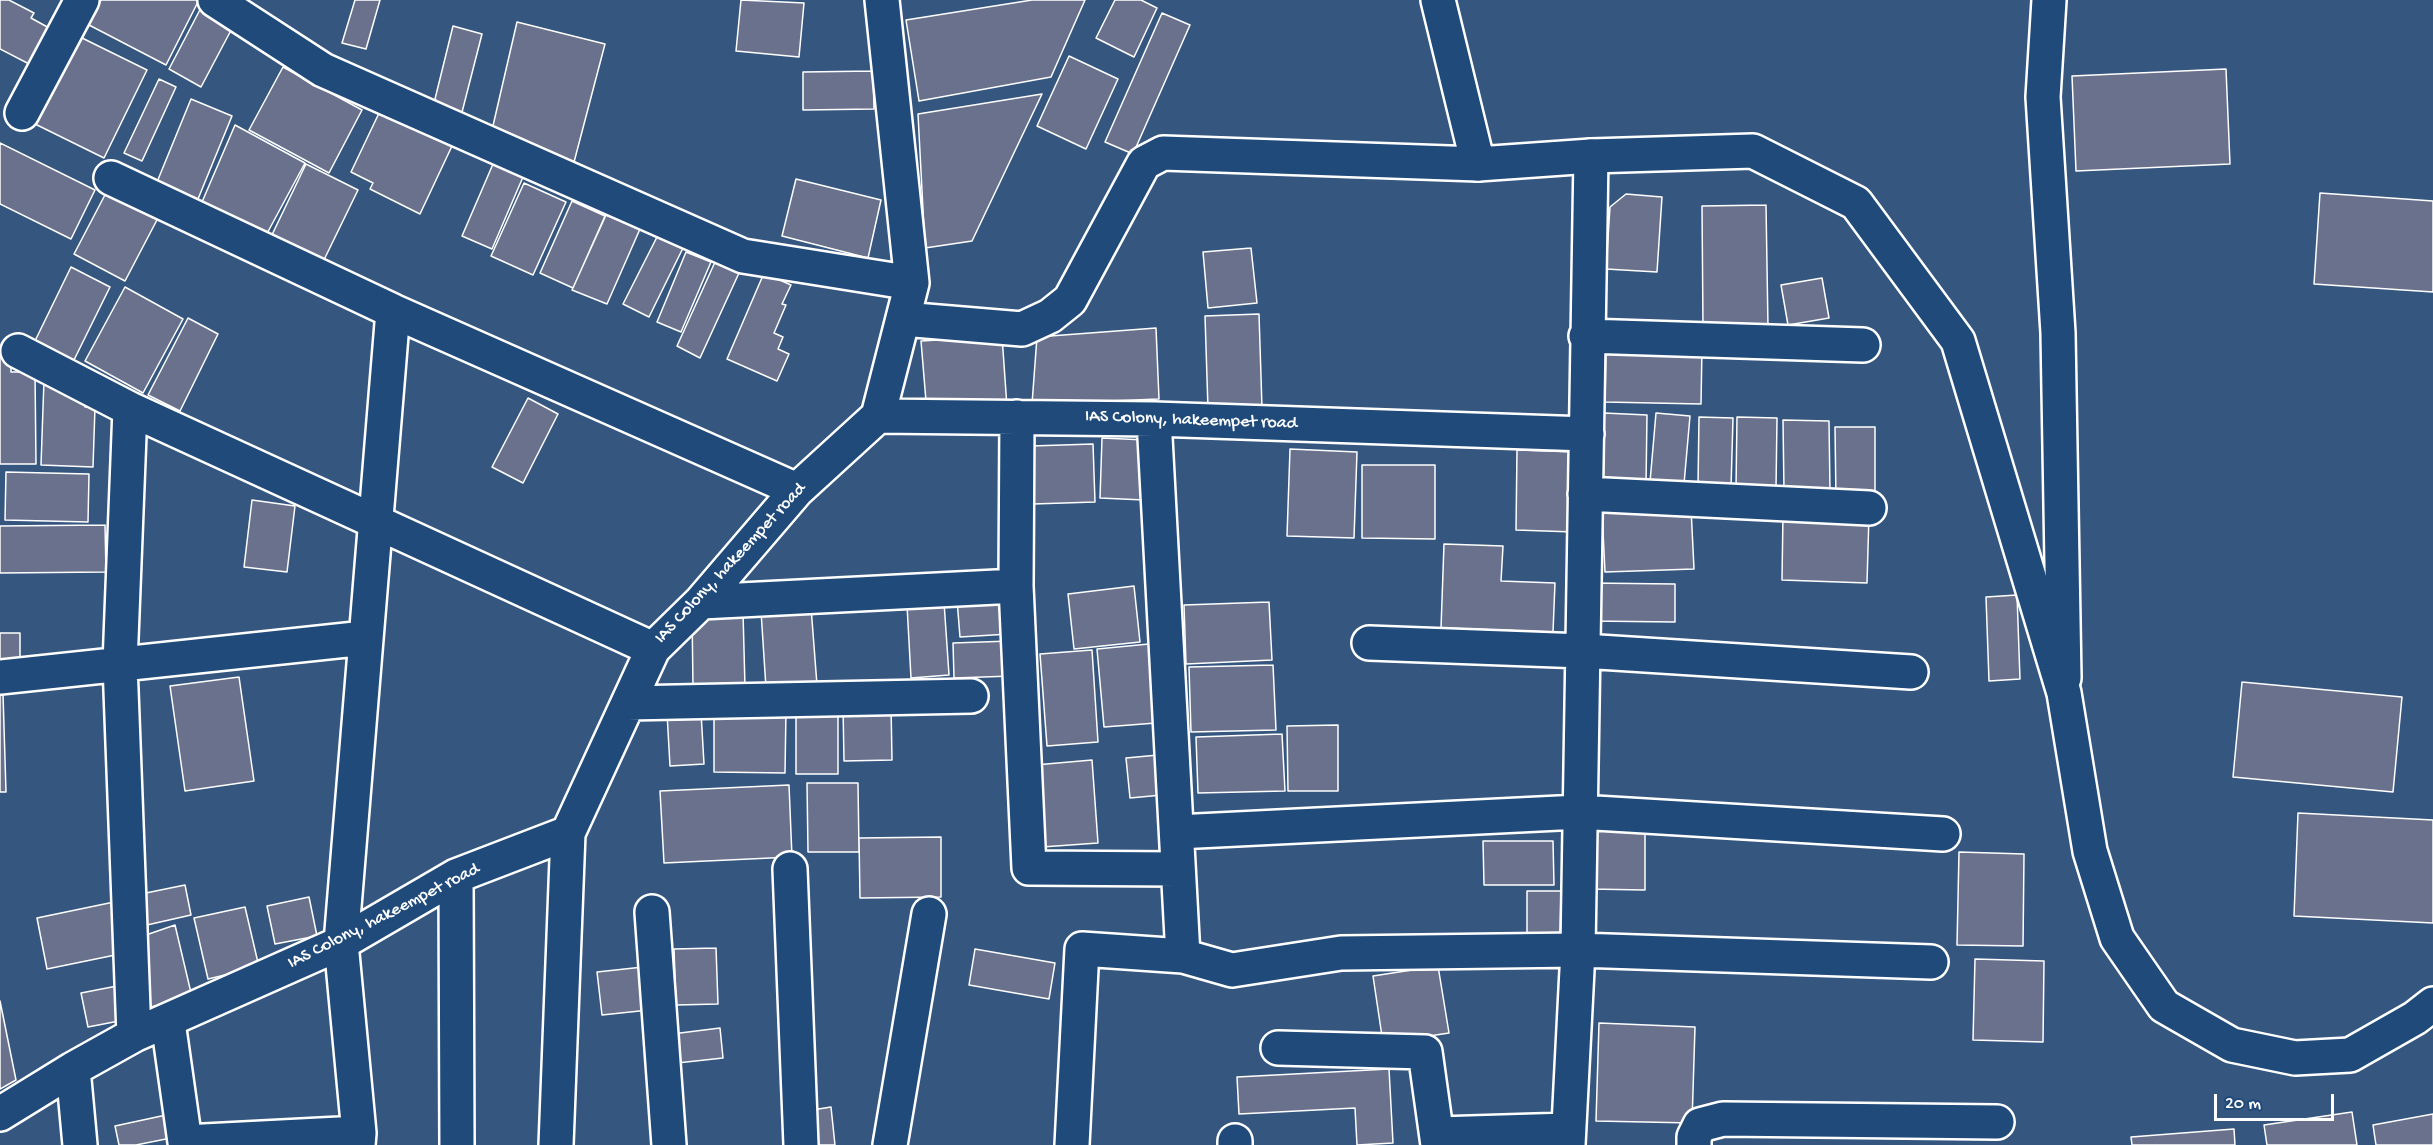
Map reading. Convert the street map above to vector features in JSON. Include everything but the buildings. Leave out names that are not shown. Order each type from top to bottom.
[{"type":"street","points":[[22,113],[82,0]]},
{"type":"street","points":[[215,0],[323,70],[743,256],[912,284]]},
{"type":"street","points":[[878,416],[912,284],[882,0]]},
{"type":"street","points":[[1438,0],[1478,164]]},
{"type":"street","points":[[2049,0],[2043,98],[2058,333],[2064,693]]},
{"type":"street","points":[[903,319],[1022,329],[1050,316],[1070,300],[1144,163],[1163,153],[1478,164],[1591,156],[1753,151],[1856,202],[1958,341],[2064,693],[2090,850],[2117,938],[2164,1006],[2232,1045],[2295,1058],[2350,1055],[2415,1018],[2433,1004]]},
{"type":"street","points":[[1278,1048],[1425,1052],[1438,1139],[1568,1138],[1578,950],[1587,434],[1586,336],[1591,156]]},
{"type":"street","points":[[111,178],[393,311],[797,490]]},
{"type":"street","points":[[168,1022],[185,1142],[359,1139],[341,943],[393,311]]},
{"type":"street","points":[[1586,336],[1863,345]]},
{"type":"street","points":[[18,351],[130,409],[653,649]]},
{"type":"street","points":[[130,409],[120,664],[134,1035]]},
{"type":"street","name":"IAS Colony, hakeempet road","points":[[0,1114],[134,1035],[168,1022],[341,943],[456,876],[568,833],[653,649],[701,602],[797,490],[878,416],[1154,419],[1587,434]]},
{"type":"street","points":[[1017,417],[1016,586],[1029,868],[1177,869]]},
{"type":"street","points":[[1154,419],[1183,956]]},
{"type":"street","points":[[1585,494],[1869,508]]},
{"type":"street","points":[[701,602],[1016,586]]},
{"type":"street","points":[[0,677],[365,638]]},
{"type":"street","points":[[1369,643],[1583,651],[1911,672]]},
{"type":"street","points":[[628,704],[971,696]]},
{"type":"street","points":[[1177,832],[1579,812],[1943,834]]},
{"type":"street","points":[[556,1145],[568,833]]},
{"type":"street","points":[[790,869],[801,1145]]},
{"type":"street","points":[[456,876],[457,1145]]},
{"type":"street","points":[[652,912],[669,1145]]},
{"type":"street","points":[[890,1145],[929,914]]},
{"type":"street","points":[[1072,1145],[1082,949],[1183,956],[1232,970],[1341,953],[1578,950],[1931,962]]},
{"type":"street","points":[[73,1069],[80,1145]]},
{"type":"street","points":[[1694,1145],[1694,1137],[1700,1125],[1723,1119],[1997,1122]]}]
